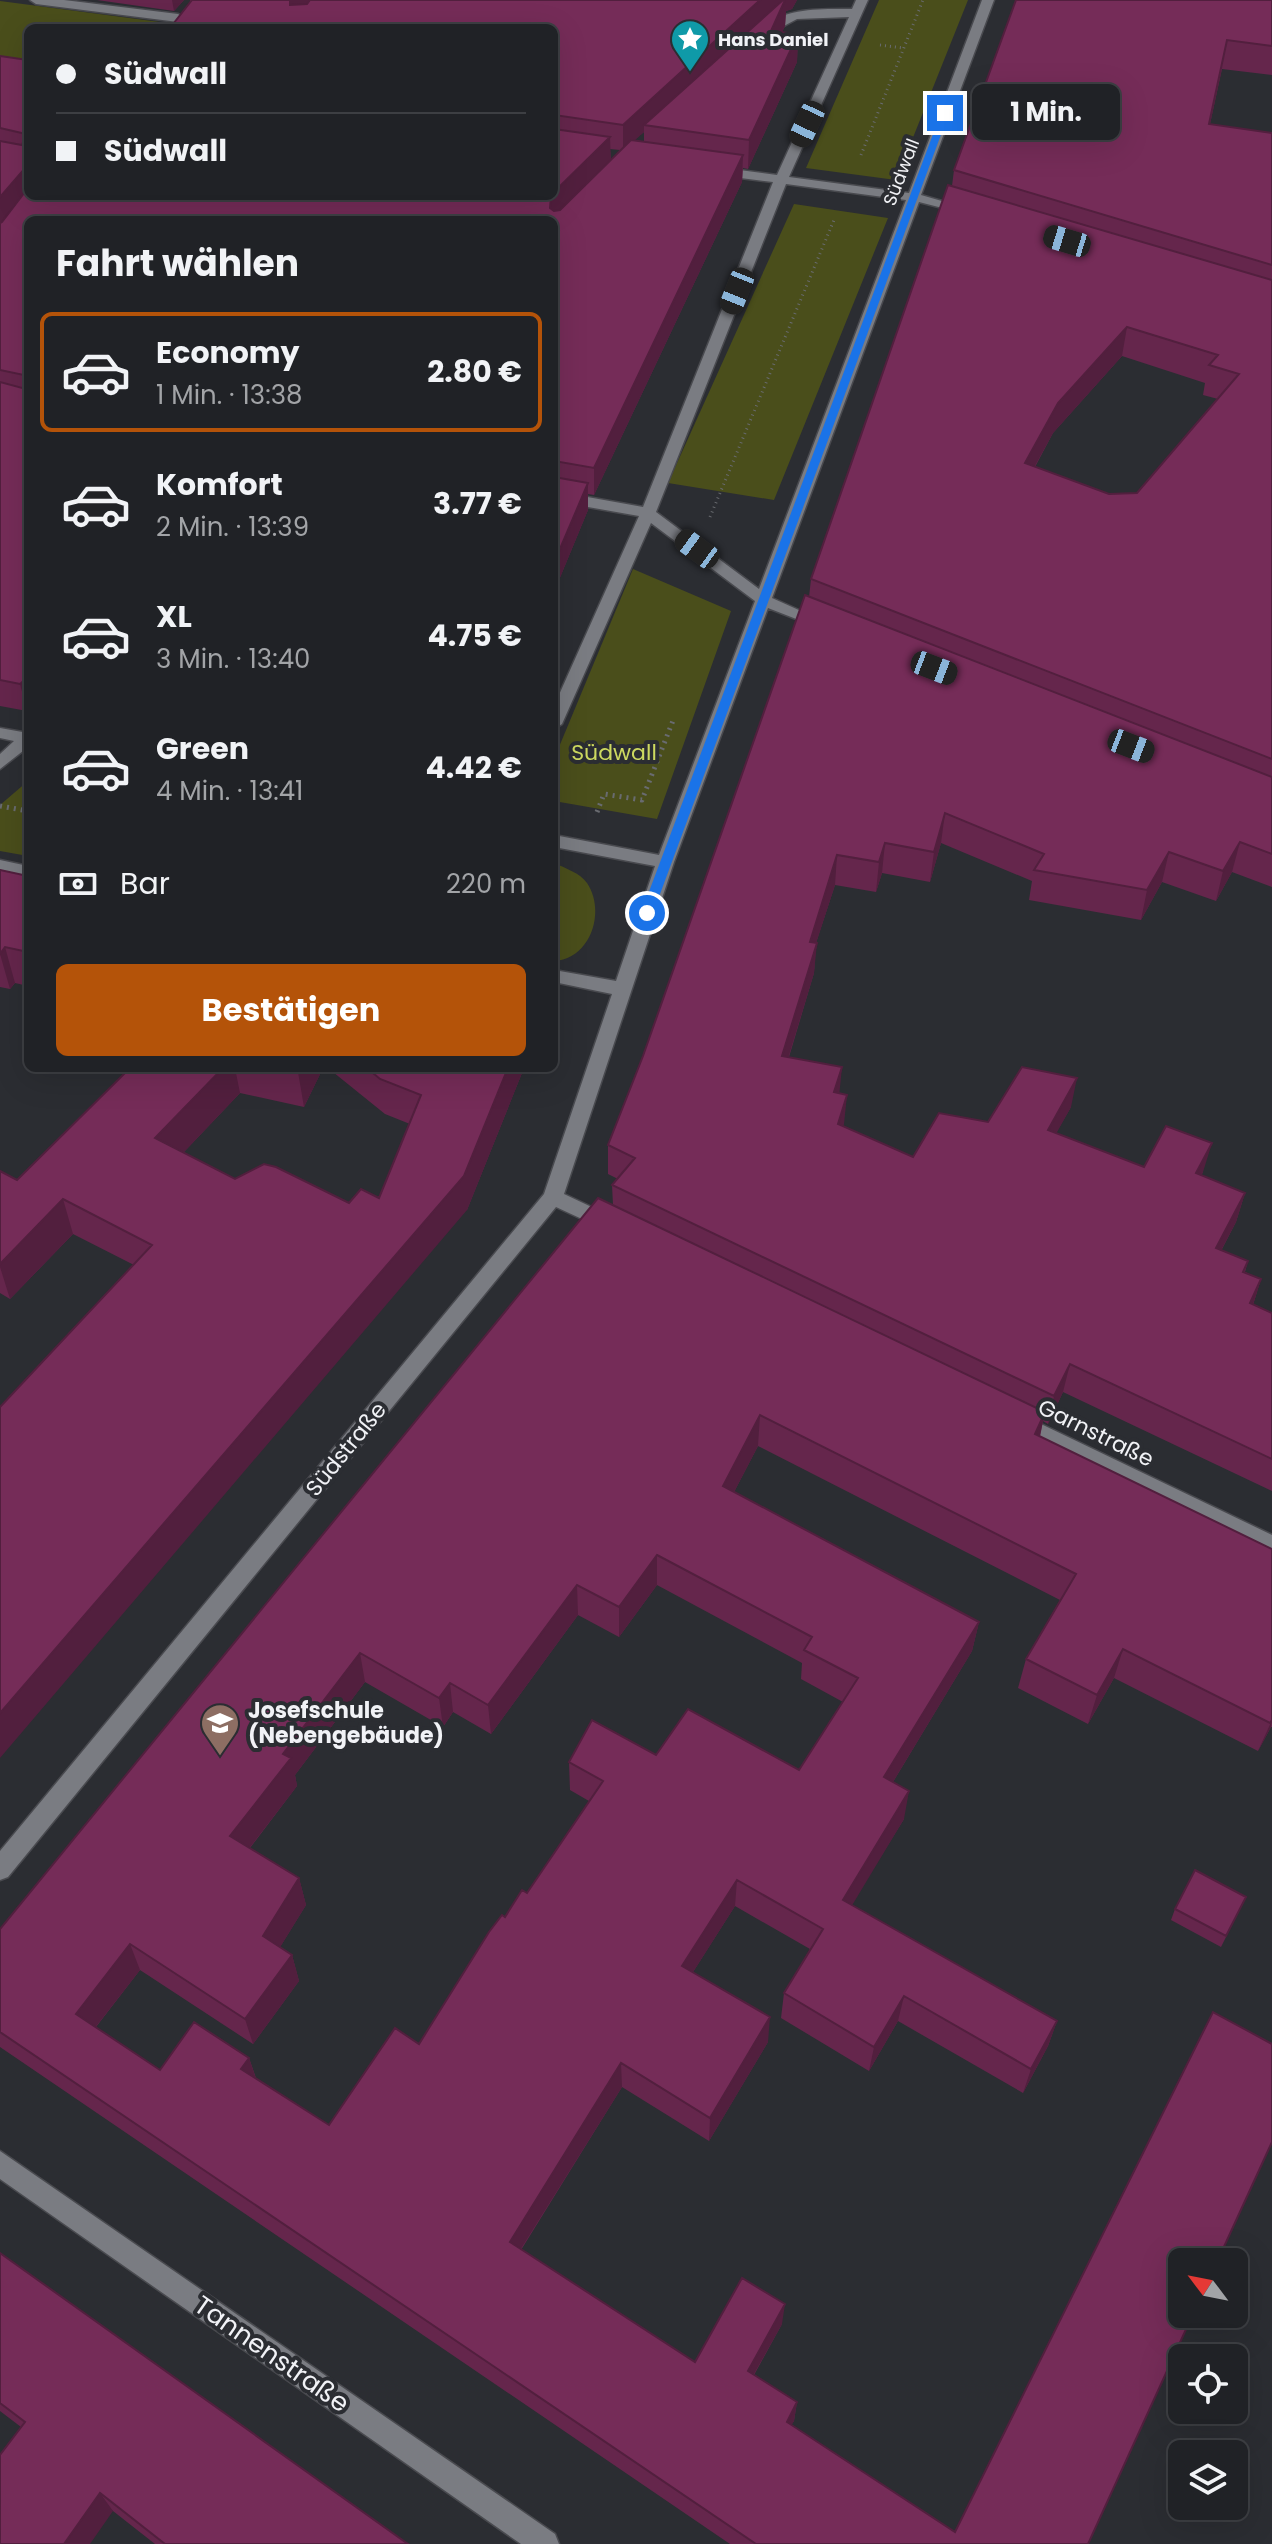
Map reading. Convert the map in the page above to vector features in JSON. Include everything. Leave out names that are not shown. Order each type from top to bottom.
[{"type":"street","points":[[36,0],[178,19]]},
{"type":"street","name":"Südwall","points":[[621,989],[665,862],[988,0]]},
{"type":"street","points":[[756,38],[776,21],[797,15],[860,7]]},
{"type":"street","points":[[558,715],[648,513],[781,180],[860,7]]},
{"type":"street","points":[[704,169],[913,197],[979,214]]},
{"type":"street","points":[[558,497],[648,513],[765,601],[837,630]]},
{"type":"street","points":[[0,733],[24,737]]},
{"type":"street","points":[[0,763],[24,742]]},
{"type":"street","points":[[558,842],[665,862]]},
{"type":"street","points":[[0,866],[24,871]]},
{"type":"street","points":[[558,977],[621,989]]},
{"type":"street","name":"Südstraße","points":[[0,1869],[553,1197],[621,989]]},
{"type":"street","points":[[553,1197],[625,1231]]},
{"type":"street","name":"Garnstraße","points":[[999,1413],[1272,1545]]},
{"type":"street","name":"Tannenstraße","points":[[0,2164],[545,2544]]},
{"type":"path","points":[[848,189],[923,0]]},
{"type":"path","points":[[721,492],[838,211]]},
{"type":"path","points":[[584,846],[605,791],[642,800],[676,712]]},
{"type":"path","points":[[0,806],[24,810]]},
{"type":"green space","points":[[879,0],[968,0],[896,180],[806,168]]},
{"type":"green space","points":[[0,1],[160,22],[24,24],[24,73],[0,70]]},
{"type":"green space","points":[[794,204],[888,218],[774,500],[668,483]]},
{"type":"green space","points":[[633,569],[731,611],[657,819],[558,802],[558,749]]},
{"type":"green space","points":[[24,784],[24,855],[0,851],[0,805]]},
{"type":"green space","points":[[558,865],[584,879],[593,894],[595,907],[592,932],[586,943],[567,958],[558,960]]},
{"type":"building","points":[[192,0],[290,0],[290,5],[307,4],[310,0],[760,0],[623,125],[558,116],[558,24],[173,24]]},
{"type":"building","points":[[783,0],[771,31],[798,34],[749,140],[644,125]]},
{"type":"building","points":[[1016,0],[1272,0],[1272,46],[1227,40],[1209,124],[1272,133],[1272,265],[954,170]]},
{"type":"building","points":[[0,56],[24,59],[24,134],[0,128]]},
{"type":"building","points":[[558,130],[610,137],[558,188]]},
{"type":"building","points":[[24,140],[24,169],[0,197],[0,141],[22,145]]},
{"type":"building","points":[[631,140],[743,155],[594,468],[558,462],[558,216],[24,216],[24,375],[0,370],[0,223],[24,193],[24,200],[551,200],[550,208],[560,210]]},
{"type":"building","points":[[948,185],[1272,280],[1272,759],[811,579]],"holes":[[[1127,327],[1218,355],[1209,365],[1239,374],[1137,493],[1109,494],[1025,463],[1058,403]]]},
{"type":"building","points":[[0,382],[24,386],[24,680],[20,684],[0,680]]},
{"type":"building","points":[[558,478],[588,483],[558,554]]},
{"type":"building","points":[[805,595],[1272,777],[1272,854],[1240,842],[1223,871],[1169,852],[1147,890],[1034,870],[1044,854],[945,813],[934,852],[885,843],[879,862],[837,855],[810,942],[817,943],[782,1056],[842,1067],[834,1092],[847,1095],[838,1124],[913,1157],[939,1113],[988,1122],[1022,1067],[1077,1078],[1048,1130],[1144,1167],[1166,1126],[1212,1143],[1196,1173],[1245,1193],[1216,1248],[1248,1261],[1243,1272],[1261,1279],[1250,1303],[1272,1313],[1272,1459],[1070,1364],[1054,1396],[612,1185],[635,1158],[608,1145],[643,1056]]},
{"type":"building","points":[[0,870],[24,875],[24,951],[5,947],[0,954]]},
{"type":"building","points":[[126,1072],[219,1072],[155,1138],[235,1179],[264,1164],[349,1203],[361,1189],[379,1198],[421,1095],[380,1079],[372,1072],[506,1072],[464,1176],[0,1713],[0,1407],[152,1245],[63,1199],[0,1264],[0,1171],[17,1180]]},
{"type":"building","points":[[598,1198],[1045,1412],[1035,1434],[1272,1549],[1270,1723],[1123,1649],[1097,1695],[1026,1659],[1076,1574],[760,1415],[723,1486],[979,1622],[884,1777],[909,1791],[843,1900],[1057,2021],[1031,2069],[904,1996],[874,2047],[784,1993],[823,1929],[737,1880],[682,1966],[770,2017],[710,2118],[621,2063],[510,2242],[695,2362],[742,2278],[785,2304],[748,2371],[797,2402],[787,2422],[955,2532],[1213,2012],[1272,2044],[1272,2142],[1223,2248],[1168,2248],[1168,2328],[1187,2328],[1179,2344],[1168,2344],[1168,2369],[1088,2544],[756,2544],[0,2032],[0,1929]],"holes":[[[657,1555],[812,1637],[804,1650],[858,1678],[799,1770],[688,1709],[656,1755],[592,1720],[569,1762],[603,1781],[527,1893],[522,1890],[505,1917],[502,1915],[489,1932],[419,2044],[395,2028],[329,2125],[241,2069],[249,2058],[194,2022],[160,2070],[76,2014],[130,1944],[245,2019],[292,1955],[263,1936],[299,1878],[230,1836],[291,1758],[283,1754],[360,1653],[439,1698],[450,1683],[488,1705],[577,1585],[619,1607]]]},
{"type":"building","points":[[1195,1870],[1246,1897],[1226,1936],[1175,1909]]},
{"type":"building","points":[[0,2253],[408,2544],[165,2544],[100,2493],[64,2544],[0,2544],[0,2455],[25,2422],[0,2403]]},
{"type":"place","name":"Hans Daniel","points":[[690,73]]},
{"type":"place","name":"Josefschule (Nebengebäude)","points":[[220,1757]]},
{"type":"route","points":[[647,913],[945,113]]}]
